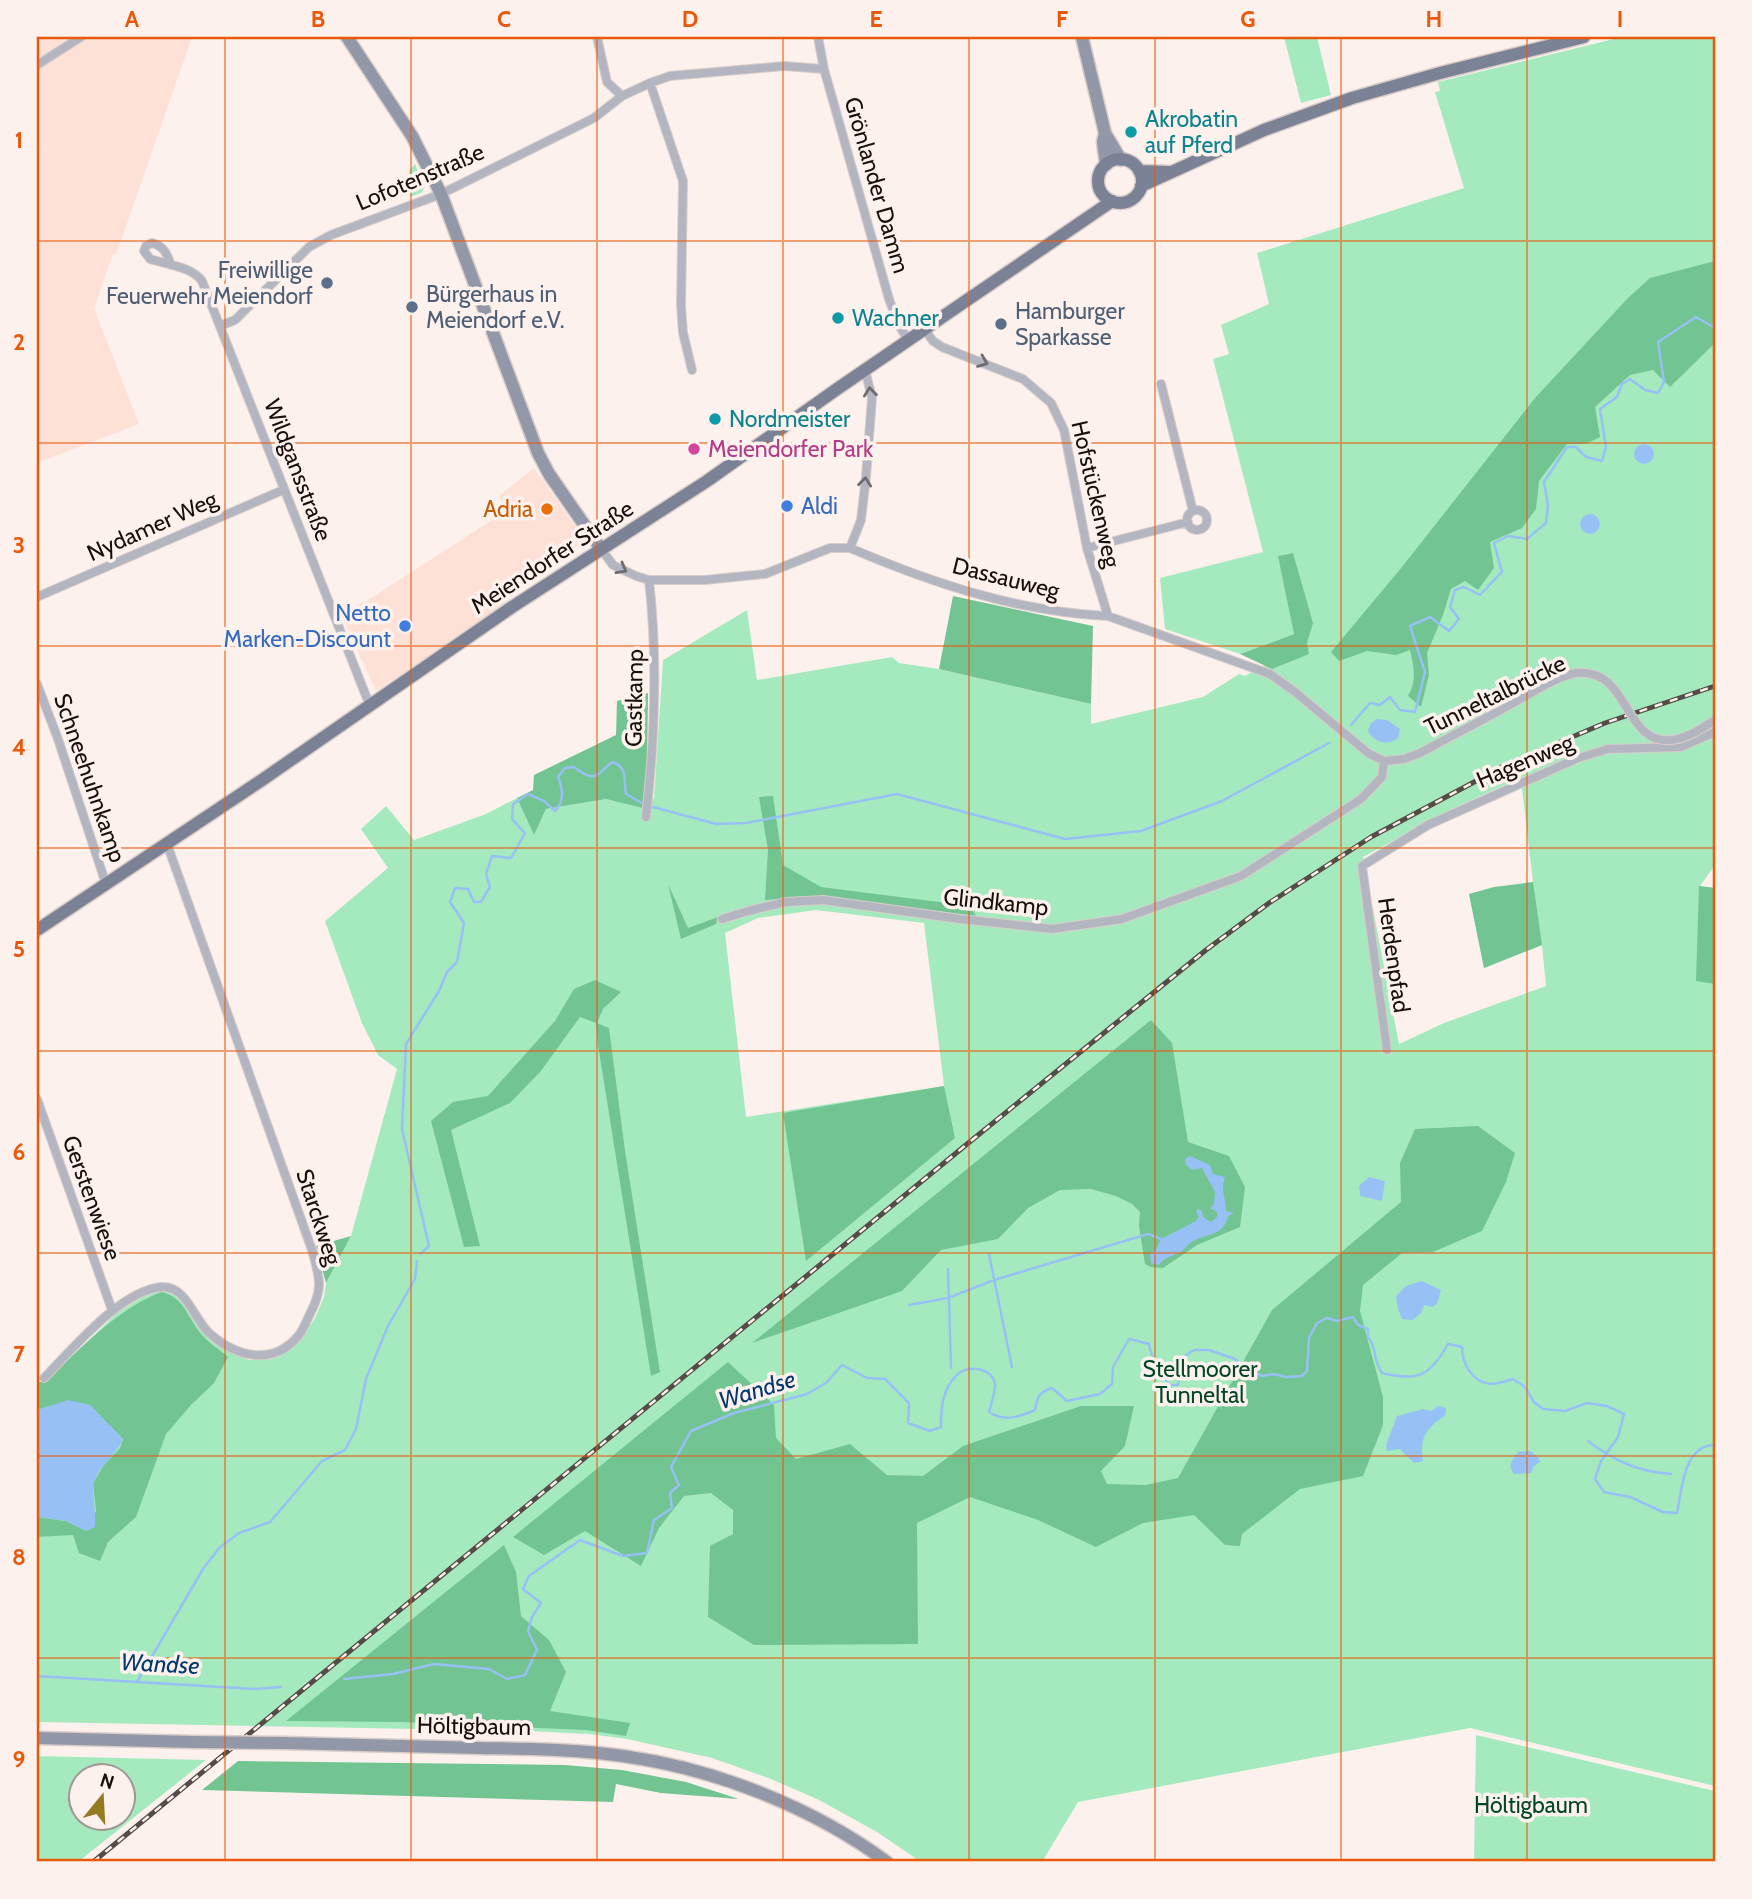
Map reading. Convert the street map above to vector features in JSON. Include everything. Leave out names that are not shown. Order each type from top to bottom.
[{"type":"main road","points":[[347,37],[412,136],[441,194],[536,449],[549,474],[601,549]]},
{"type":"main road","points":[[1082,37],[1105,133],[1121,160],[1106,165]]},
{"type":"main road","name":"Meiendorfer Straße","points":[[37,930],[503,614],[707,481],[1088,215],[1102,209],[1107,197],[1119,203],[1130,201],[1141,186],[1171,172],[1264,130],[1352,98],[1584,37]]},
{"type":"main road","points":[[1105,133],[1103,142],[1106,165],[1099,178],[1107,197]]},
{"type":"main road","name":"Meiendorfer Straße","points":[[1121,160],[1132,163],[1139,171],[1171,172]]},
{"type":"main road","points":[[1139,171],[1141,186]]},
{"type":"main road","name":"Höltigbaum","points":[[37,1738],[542,1749],[648,1760],[727,1781],[783,1803],[846,1835],[887,1862]]},
{"type":"street","points":[[37,65],[81,37]]},
{"type":"street","points":[[597,37],[607,82],[622,96]]},
{"type":"street","name":"Grönlander Damm","points":[[818,37],[824,69],[889,299],[898,324],[909,341]]},
{"type":"street","name":"Lofotenstraße","points":[[220,326],[235,320],[309,247],[331,235],[441,194],[594,118],[622,96],[650,83],[670,76],[759,68],[784,66],[824,69]]},
{"type":"street","points":[[650,83],[683,180],[681,305],[683,333],[692,370]]},
{"type":"street","name":"Wildgansstraße","points":[[171,265],[201,278],[370,706]]},
{"type":"street","name":"Hofstückenweg","points":[[925,330],[936,344],[1023,379],[1051,403],[1064,430],[1087,548],[1108,616]]},
{"type":"street","points":[[850,548],[860,520],[867,465],[872,389],[865,370]]},
{"type":"street","points":[[1161,384],[1193,511]]},
{"type":"street","name":"Nydamer Weg","points":[[37,597],[283,490]]},
{"type":"street","points":[[1193,511],[1205,513],[1205,524],[1202,528],[1195,529],[1188,522],[1188,516],[1193,511]]},
{"type":"street","points":[[1087,548],[1188,522]]},
{"type":"street","name":"Dassauweg","points":[[601,549],[618,568],[649,580],[705,580],[765,574],[830,548],[850,548],[964,591],[996,600],[1080,615],[1108,616],[1270,674],[1368,753],[1384,761]]},
{"type":"street","name":"Gastkamp","points":[[646,817],[652,768],[655,650],[649,580]]},
{"type":"street","name":"Tunneltalbrücke","points":[[1384,761],[1404,759],[1420,753],[1568,675],[1584,673],[1598,676],[1611,684],[1641,729],[1659,739],[1677,739],[1715,720]]},
{"type":"street","name":"Schneehuhnkamp","points":[[37,684],[106,884]]},
{"type":"street","name":"Hagenweg","points":[[1362,866],[1428,825],[1587,755],[1625,748],[1672,749],[1715,732]]},
{"type":"street","name":"Glindkamp","points":[[722,919],[786,902],[823,900],[1052,929],[1122,919],[1241,876],[1361,799],[1382,777],[1384,761]]},
{"type":"street","name":"Starckweg","points":[[44,1378],[112,1311],[153,1289],[173,1288],[191,1306],[210,1334],[243,1354],[256,1356],[269,1354],[293,1341],[301,1333],[319,1294],[321,1282],[312,1250],[167,844]]},
{"type":"street","name":"Herdenpfad","points":[[1362,866],[1387,1050]]},
{"type":"street","name":"Gerstenwiese","points":[[37,1099],[112,1311]]},
{"type":"shaded area","points":[[37,37],[192,37],[116,255],[113,254],[94,308],[139,424],[37,463]]},
{"type":"shaded area","points":[[534,468],[585,540],[531,578],[500,609],[376,691],[340,613],[368,600],[503,513],[500,495]]},
{"type":"green space","points":[[1284,37],[1317,37],[1331,95],[1301,103]]},
{"type":"green space","name":"Stellmoorer Tunneltal","points":[[1622,37],[1715,37],[1715,865],[1700,886],[1715,888],[1715,1786],[1470,1728],[1078,1802],[1042,1862],[921,1862],[877,1832],[819,1800],[771,1779],[712,1758],[627,1739],[530,1731],[37,1722],[37,1394],[58,1385],[55,1373],[116,1314],[142,1297],[159,1290],[173,1292],[180,1297],[204,1333],[227,1351],[249,1360],[269,1358],[287,1351],[302,1338],[315,1318],[324,1297],[326,1283],[351,1236],[397,1069],[378,1055],[362,1023],[325,921],[388,868],[361,829],[386,806],[414,840],[486,814],[517,798],[534,834],[546,809],[606,799],[630,804],[654,799],[663,660],[747,610],[757,680],[892,657],[899,663],[939,669],[1091,704],[1091,724],[1203,697],[1239,674],[1245,676],[1300,646],[1288,554],[1279,556],[1294,634],[1240,654],[1165,629],[1160,578],[1263,552],[1213,359],[1229,354],[1221,325],[1269,304],[1257,253],[1464,188],[1435,92],[1440,91],[1438,82]],"holes":[[[1518,779],[1522,789],[1533,882],[1469,894],[1484,968],[1542,945],[1546,986],[1444,1023],[1399,1044],[1363,857],[1450,810]],[[816,910],[924,923],[944,1086],[746,1117],[725,933],[758,918]]]},
{"type":"green space","points":[[415,164],[425,187],[421,193],[410,197],[409,170]]},
{"type":"green space","points":[[1715,261],[1715,343],[1670,387],[1653,370],[1630,375],[1595,407],[1600,437],[1586,444],[1567,444],[1539,481],[1536,509],[1522,528],[1490,542],[1494,568],[1478,590],[1465,581],[1451,589],[1427,653],[1429,675],[1421,707],[1408,696],[1414,679],[1410,650],[1396,655],[1367,651],[1339,661],[1331,652],[1402,567],[1535,398],[1628,298],[1650,278]]},
{"type":"green space","points":[[1293,553],[1313,623],[1307,643],[1309,654],[1272,669],[1240,654],[1294,634],[1278,556]]},
{"type":"green space","points":[[953,596],[1093,626],[1091,704],[939,669]]},
{"type":"green space","points":[[648,693],[647,767],[643,808],[606,799],[546,809],[534,835],[517,798],[533,790],[534,775],[616,735],[617,701]]},
{"type":"green space","points":[[773,796],[783,865],[821,887],[970,906],[976,916],[822,896],[765,900],[768,850],[759,797]]},
{"type":"green space","points":[[1533,882],[1542,945],[1484,968],[1469,894],[1494,887]]},
{"type":"green space","points":[[668,884],[688,928],[718,917],[716,924],[681,939]]},
{"type":"green space","points":[[1699,886],[1715,888],[1715,984],[1696,981]]},
{"type":"green space","points":[[595,980],[621,992],[603,1009],[597,1023],[609,1028],[625,1151],[660,1372],[651,1376],[596,1023],[580,1017],[540,1072],[510,1103],[451,1130],[480,1246],[464,1247],[431,1121],[453,1102],[488,1096],[555,1021],[574,989]]},
{"type":"green space","points":[[1151,1020],[1172,1043],[1188,1142],[1229,1156],[1245,1187],[1240,1227],[1197,1245],[1163,1268],[1151,1267],[1145,1264],[1139,1226],[1140,1212],[1132,1204],[1091,1189],[1060,1190],[1028,1208],[998,1239],[941,1250],[902,1291],[752,1343]]},
{"type":"green space","points":[[944,1086],[955,1138],[806,1261],[783,1113]]},
{"type":"green space","points":[[1478,1126],[1515,1153],[1506,1182],[1482,1231],[1433,1252],[1402,1253],[1363,1285],[1360,1311],[1383,1397],[1383,1425],[1363,1476],[1300,1489],[1242,1534],[1240,1546],[1225,1545],[1194,1515],[1143,1523],[1096,1547],[1038,1520],[970,1497],[917,1523],[918,1644],[754,1645],[708,1617],[710,1546],[733,1534],[733,1510],[711,1493],[684,1496],[659,1528],[641,1566],[585,1531],[544,1555],[513,1537],[728,1362],[774,1405],[776,1438],[796,1459],[850,1444],[887,1475],[923,1476],[963,1446],[1081,1406],[1134,1406],[1125,1446],[1101,1471],[1107,1484],[1146,1485],[1178,1478],[1272,1310],[1401,1202],[1400,1163],[1415,1129]]},
{"type":"green space","points":[[351,1236],[326,1283],[316,1246]]},
{"type":"green space","points":[[161,1292],[175,1298],[202,1335],[228,1357],[214,1383],[166,1434],[136,1517],[108,1542],[100,1561],[79,1553],[73,1535],[37,1537],[37,1517],[66,1521],[86,1531],[96,1511],[93,1483],[104,1465],[120,1448],[123,1439],[90,1405],[68,1401],[37,1410],[37,1382],[44,1382],[128,1309]]},
{"type":"green space","points":[[504,1545],[516,1572],[521,1616],[549,1640],[566,1672],[550,1711],[630,1723],[626,1736],[586,1730],[401,1722],[286,1721]]},
{"type":"green space","name":"Höltigbaum","points":[[1476,1735],[1715,1791],[1715,1862],[1474,1862]]},
{"type":"green space","points":[[37,1756],[206,1760],[136,1816],[136,1762],[66,1762],[66,1832],[116,1832],[78,1862],[37,1862]]},
{"type":"green space","points":[[238,1761],[565,1765],[622,1770],[686,1782],[739,1799],[661,1793],[616,1784],[613,1802],[202,1790]]},
{"type":"water","points":[[1644,444],[1651,447],[1654,454],[1651,461],[1644,464],[1637,461],[1634,454],[1637,447]]},
{"type":"water","points":[[1590,514],[1597,517],[1600,524],[1597,531],[1590,534],[1583,531],[1580,524],[1583,517]]},
{"type":"water","points":[[1377,719],[1387,720],[1400,729],[1398,738],[1386,742],[1377,741],[1368,731],[1371,723]]},
{"type":"water","points":[[1190,1156],[1210,1165],[1213,1174],[1225,1177],[1223,1190],[1226,1211],[1234,1213],[1228,1216],[1226,1223],[1218,1231],[1190,1243],[1159,1265],[1151,1263],[1150,1255],[1161,1239],[1196,1221],[1199,1217],[1197,1209],[1211,1222],[1217,1217],[1217,1212],[1210,1208],[1214,1204],[1215,1192],[1202,1168],[1192,1170],[1186,1165],[1185,1159]]},
{"type":"water","points":[[1369,1177],[1385,1181],[1382,1201],[1360,1196],[1359,1186]]},
{"type":"water","points":[[1422,1281],[1441,1290],[1437,1304],[1433,1307],[1424,1305],[1421,1313],[1413,1320],[1402,1319],[1396,1296],[1406,1286]]},
{"type":"water","points":[[68,1400],[90,1405],[123,1439],[96,1476],[95,1527],[86,1531],[66,1521],[37,1517],[37,1410]]},
{"type":"water","points":[[1438,1406],[1446,1408],[1446,1414],[1426,1433],[1422,1446],[1423,1461],[1414,1463],[1400,1449],[1387,1451],[1386,1445],[1397,1416],[1423,1409],[1431,1411]]},
{"type":"water","points":[[1530,1451],[1540,1462],[1534,1466],[1531,1473],[1514,1474],[1511,1465],[1518,1452]]},
{"type":"waterway","points":[[1351,725],[1370,703],[1380,705],[1390,697],[1400,710],[1415,712],[1425,672],[1410,626],[1430,617],[1449,631],[1459,619],[1450,607],[1455,590],[1464,587],[1480,595],[1502,572],[1494,543],[1508,536],[1527,539],[1546,523],[1548,505],[1544,482],[1567,447],[1576,447],[1586,457],[1602,461],[1606,447],[1600,409],[1617,397],[1622,384],[1630,379],[1645,390],[1658,393],[1664,382],[1658,342],[1696,317],[1715,328]]},
{"type":"waterway","points":[[653,807],[716,824],[746,823],[897,794],[1065,839],[1141,831],[1222,801],[1329,743]]},
{"type":"waterway","points":[[420,1254],[429,1246],[402,1129],[406,1044],[439,991],[447,972],[457,962],[464,923],[450,902],[455,888],[468,889],[474,902],[481,902],[490,887],[486,874],[492,856],[511,858],[525,833],[512,819],[513,804],[528,794],[544,801],[555,811],[562,795],[558,777],[565,768],[574,767],[587,775],[595,776],[612,762],[617,764],[623,771],[626,794],[642,803]]},
{"type":"waterway","points":[[909,1305],[948,1298],[994,1280],[1148,1234],[1161,1239]]},
{"type":"waterway","points":[[989,1254],[1012,1367]]},
{"type":"waterway","points":[[137,1682],[203,1569],[219,1548],[239,1533],[270,1522],[322,1461],[345,1450],[356,1429],[366,1379],[388,1326],[415,1279],[417,1261]]},
{"type":"waterway","points":[[948,1269],[951,1368]]},
{"type":"waterway","name":"Wandse","points":[[344,1679],[393,1674],[434,1664],[489,1669],[507,1679],[525,1675],[537,1650],[528,1631],[532,1617],[541,1603],[523,1589],[529,1576],[580,1540],[623,1556],[647,1553],[654,1520],[672,1508],[670,1493],[679,1485],[671,1467],[691,1431],[734,1413],[807,1394],[826,1383],[842,1365],[867,1378],[885,1379],[909,1403],[908,1423],[930,1431],[941,1427],[945,1393],[951,1381],[966,1370],[979,1369],[990,1374],[995,1385],[989,1412],[1000,1417],[1012,1417],[1035,1410],[1039,1396],[1052,1388],[1067,1401],[1100,1394],[1112,1384],[1113,1367],[1129,1339],[1149,1344],[1157,1366],[1170,1385],[1178,1385],[1183,1357],[1194,1350],[1209,1350],[1235,1359],[1248,1370],[1262,1376],[1302,1376],[1307,1371],[1309,1338],[1317,1323],[1327,1318],[1337,1321],[1353,1317],[1358,1325],[1368,1329],[1368,1337],[1382,1373],[1405,1377],[1422,1374],[1429,1370],[1448,1344],[1462,1347],[1466,1365],[1478,1379],[1490,1384],[1513,1379],[1525,1387],[1534,1402],[1543,1409],[1565,1411],[1587,1403],[1607,1406],[1624,1414],[1618,1437],[1601,1461],[1595,1479],[1604,1492],[1630,1497],[1663,1512],[1677,1513],[1690,1460],[1704,1447],[1715,1445]]},
{"type":"waterway","points":[[1588,1441],[1627,1464],[1648,1471],[1671,1474]]},
{"type":"waterway","name":"Wandse","points":[[37,1676],[254,1689],[281,1687]]},
{"type":"railway","points":[[93,1862],[972,1140],[1206,950],[1269,903],[1371,837],[1506,765],[1605,723],[1715,686]]},
{"type":"place","name":"Akrobatin auf Pferd","points":[[1131,132]]},
{"type":"place","name":"Freiwillige Feuerwehr Meiendorf","points":[[327,283]]},
{"type":"place","name":"Bürgerhaus in Meiendorf e.V.","points":[[412,307]]},
{"type":"place","name":"Wachner","points":[[838,318]]},
{"type":"place","name":"Hamburger Sparkasse","points":[[1001,324]]},
{"type":"place","name":"Nordmeister","points":[[715,419]]},
{"type":"place","name":"Meiendorfer Park","points":[[694,449]]},
{"type":"place","name":"Aldi","points":[[787,506]]},
{"type":"place","name":"Adria","points":[[547,509]]},
{"type":"place","name":"Netto Marken-Discount","points":[[405,626]]}]
